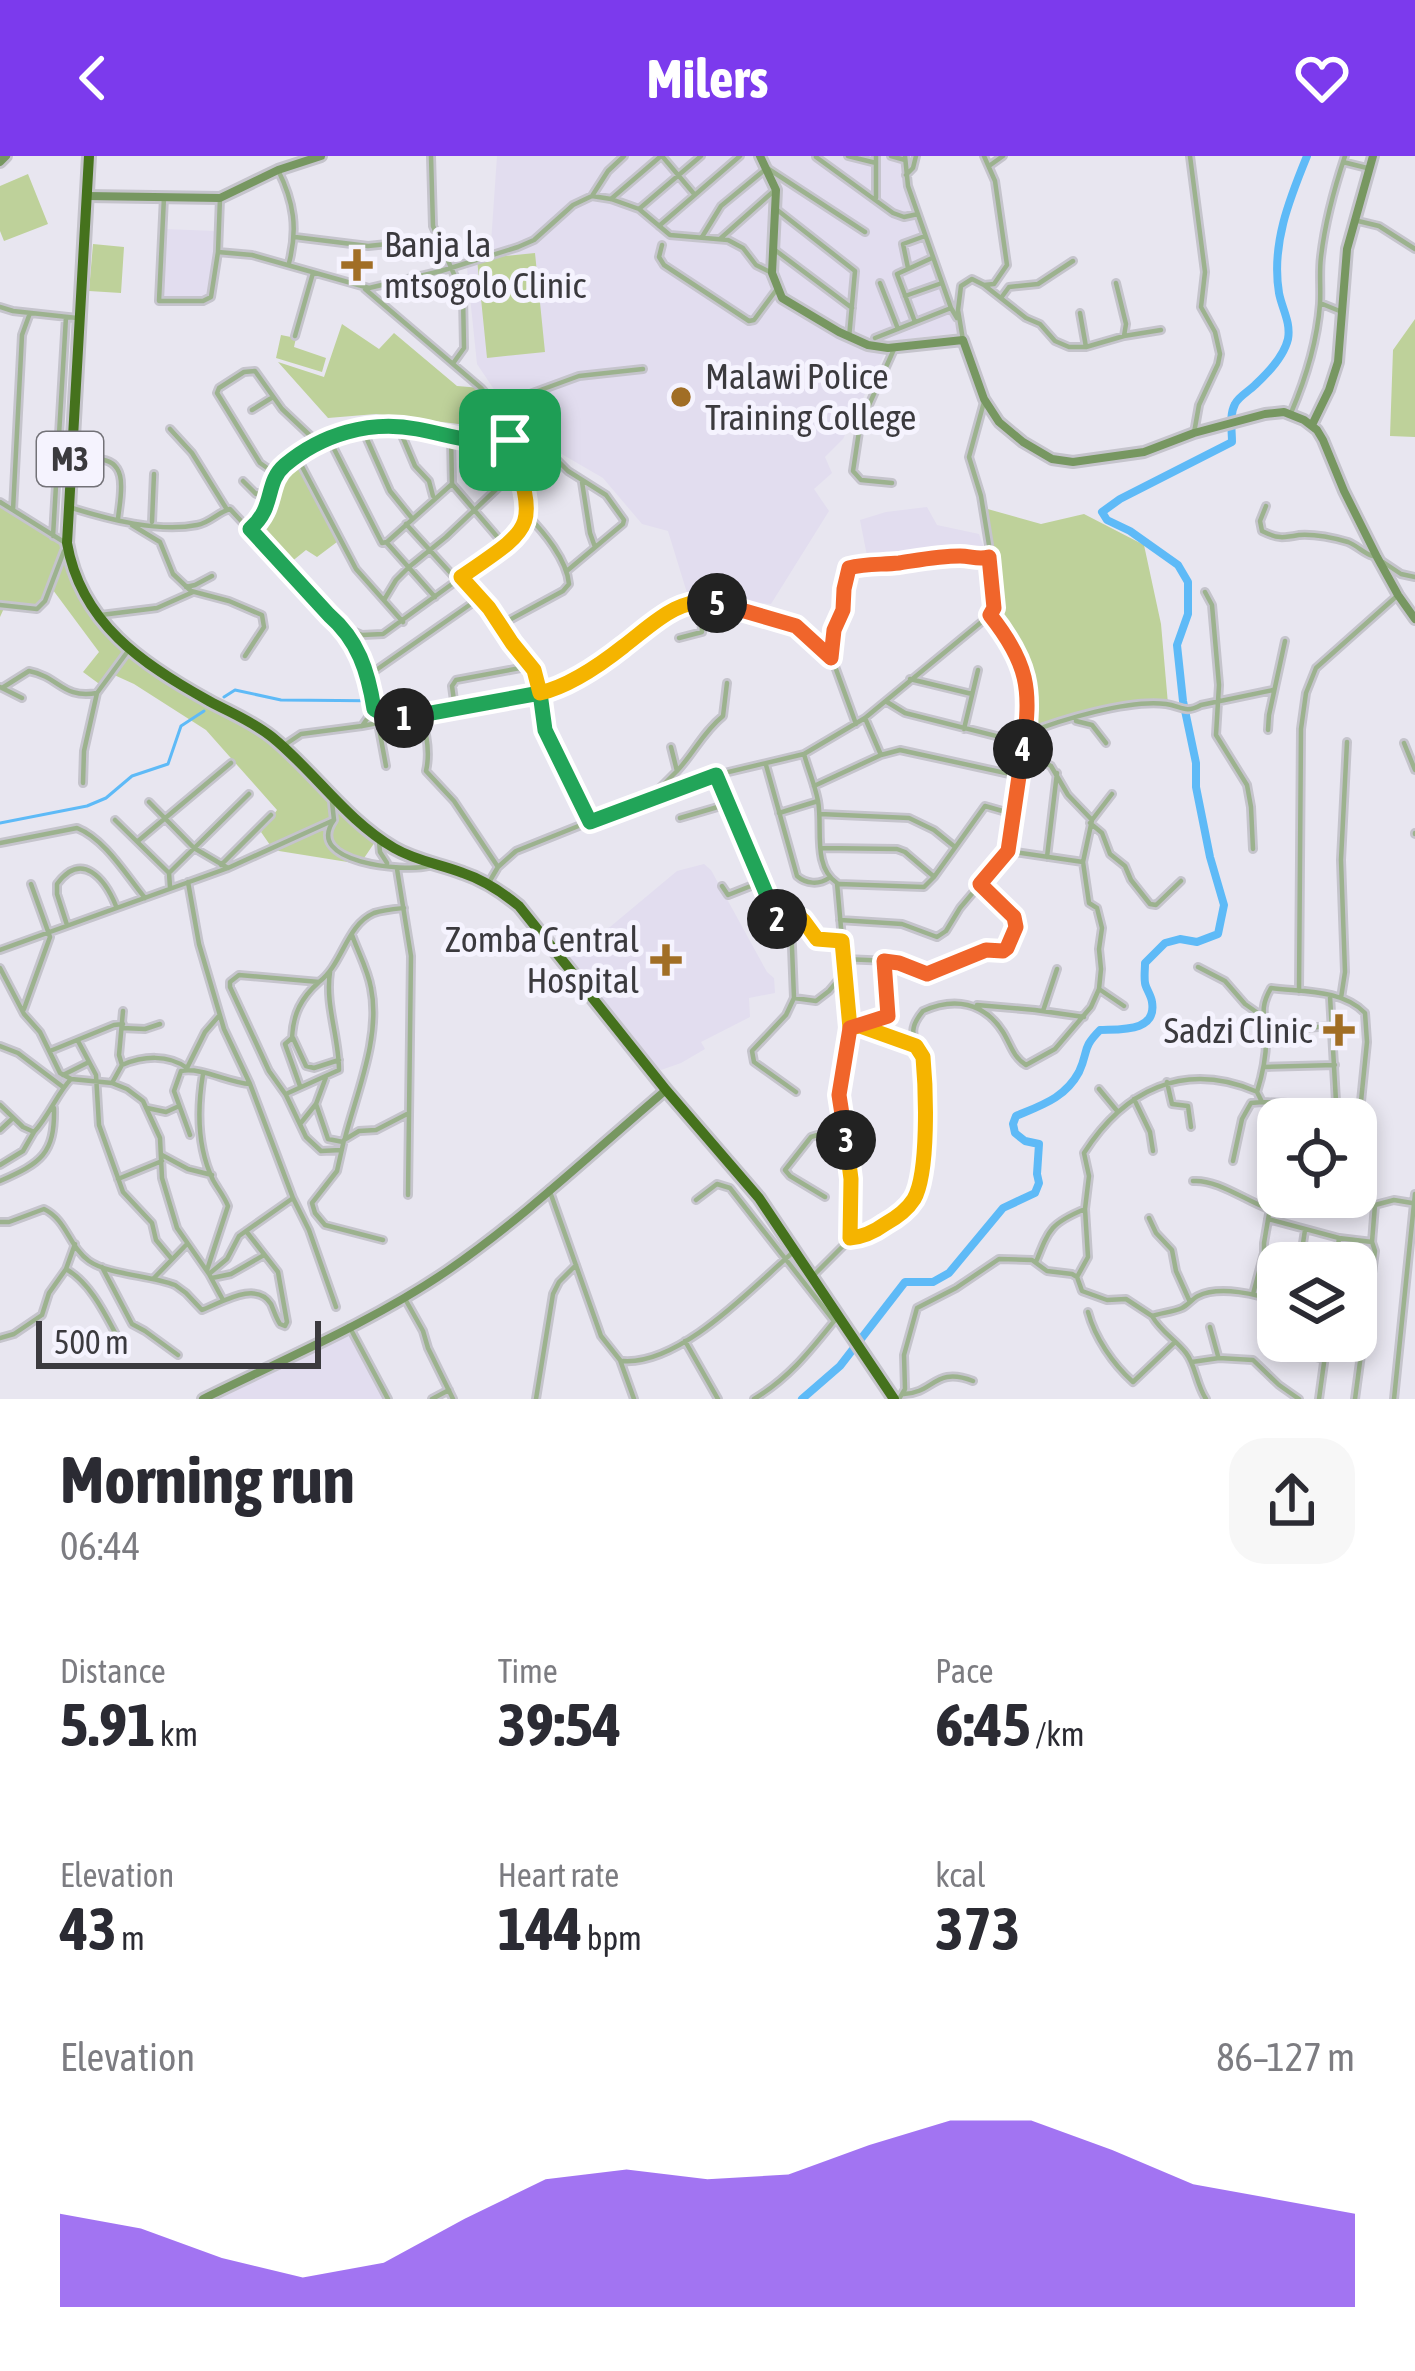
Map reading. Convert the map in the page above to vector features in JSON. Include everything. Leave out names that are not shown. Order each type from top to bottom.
[{"type":"highway","name":"M3","points":[[89,156],[67,415],[67,543],[75,579],[97,616],[157,669],[252,722],[283,746],[379,838],[407,855],[488,884],[527,914],[666,1090],[759,1198],[836,1318],[899,1397]]},
{"type":"street","points":[[87,196],[220,198],[321,156]]},
{"type":"street","points":[[431,156],[433,226],[463,295],[464,348],[452,363]]},
{"type":"street","points":[[365,289],[451,268],[534,240],[573,205],[592,196],[624,156]]},
{"type":"street","points":[[611,199],[662,156],[695,195]]},
{"type":"street","points":[[639,209],[701,156]]},
{"type":"street","points":[[659,226],[740,156]]},
{"type":"street","points":[[760,156],[776,190],[772,272],[782,298],[868,345],[963,340]]},
{"type":"street","points":[[848,156],[876,160],[876,200]]},
{"type":"street","points":[[891,156],[904,158],[925,236],[959,323]]},
{"type":"street","points":[[906,175],[916,156]]},
{"type":"street","points":[[984,156],[995,181],[1008,260],[997,282],[984,285]]},
{"type":"street","points":[[989,166],[1003,156]]},
{"type":"street","points":[[1190,156],[1205,272],[1201,307],[1215,332],[1220,354],[1199,405],[1194,433]]},
{"type":"street","points":[[1312,425],[1338,362],[1346,256],[1373,156]]},
{"type":"street","points":[[816,157],[900,216],[918,214]]},
{"type":"street","points":[[1291,413],[1306,379],[1320,303],[1320,258],[1344,159],[1369,169]]},
{"type":"street","points":[[766,168],[865,232]]},
{"type":"street","points":[[703,237],[721,206],[766,168]]},
{"type":"street","points":[[278,170],[291,201],[295,237],[288,265]]},
{"type":"street","points":[[721,238],[776,190]]},
{"type":"street","points":[[592,196],[639,209],[676,236],[721,238],[737,244],[756,265],[772,272]]},
{"type":"street","points":[[164,197],[159,301],[209,299],[218,251],[220,198]]},
{"type":"street","points":[[776,209],[852,266],[856,277],[849,338]]},
{"type":"street","points":[[1354,220],[1379,226],[1415,248]]},
{"type":"street","points":[[908,268],[903,244],[925,236]]},
{"type":"street","points":[[295,237],[368,246],[437,239]]},
{"type":"street","points":[[662,245],[659,257],[664,265],[749,321],[777,290]]},
{"type":"street","points":[[772,248],[852,308]]},
{"type":"street","points":[[170,429],[192,453],[226,508],[329,615],[362,635],[374,636],[403,622],[506,547],[519,534],[527,515],[528,500],[506,424],[497,406],[452,363],[365,289],[252,255],[218,251]]},
{"type":"street","points":[[915,322],[897,274],[933,258]]},
{"type":"street","points":[[1001,298],[1007,288],[1038,284],[1073,261]]},
{"type":"street","points":[[295,336],[313,273]]},
{"type":"street","points":[[1161,330],[1069,347],[972,279],[958,293],[963,340],[984,399],[999,422],[1048,457],[1066,462],[1144,452],[1265,414],[1291,413],[1312,425],[1329,451],[1377,557],[1415,619]]},
{"type":"street","points":[[880,283],[898,329]]},
{"type":"street","points":[[905,296],[942,283]]},
{"type":"street","points":[[1116,283],[1126,324],[1124,336]]},
{"type":"street","points":[[1320,303],[1342,312]]},
{"type":"street","points":[[0,307],[73,317]]},
{"type":"street","points":[[875,338],[951,308]]},
{"type":"street","points":[[13,510],[22,335],[30,313]]},
{"type":"street","points":[[1080,313],[1086,347]]},
{"type":"street","points":[[892,483],[861,480],[853,470],[860,425],[895,347]]},
{"type":"street","points":[[497,406],[579,376],[643,369]]},
{"type":"street","points":[[276,474],[260,463],[217,391],[254,370],[293,422],[319,443]]},
{"type":"street","points":[[252,410],[273,397]]},
{"type":"street","points":[[488,884],[516,851],[671,790],[804,754],[865,718],[990,615],[994,608],[981,496],[969,457],[984,399]]},
{"type":"street","points":[[53,536],[67,415]]},
{"type":"street","points":[[398,426],[434,499]]},
{"type":"street","points":[[250,529],[264,516],[276,474],[297,457],[319,443],[362,428],[398,426],[483,443],[511,442],[550,455],[605,495],[624,520],[568,571]]},
{"type":"street","points":[[362,428],[390,491],[429,549],[481,597],[531,666],[545,730],[590,822]]},
{"type":"street","points":[[451,437],[452,484],[506,547]]},
{"type":"street","points":[[329,439],[378,529],[379,540],[387,542],[435,596]]},
{"type":"street","points":[[297,457],[356,569],[403,622]]},
{"type":"street","points":[[70,462],[100,459],[118,469],[122,480],[118,522]]},
{"type":"street","points":[[152,524],[154,474]]},
{"type":"street","points":[[384,600],[395,581],[429,549],[504,482],[521,477]]},
{"type":"street","points":[[243,481],[256,494],[271,490]]},
{"type":"street","points":[[582,481],[596,547]]},
{"type":"street","points":[[387,542],[452,484]]},
{"type":"street","points":[[0,502],[67,543],[45,602],[37,609],[0,605]]},
{"type":"street","points":[[1266,506],[1260,524],[1265,533],[1283,540],[1304,535],[1351,543],[1398,573],[1415,577]]},
{"type":"street","points":[[68,507],[118,522],[200,525],[226,508]]},
{"type":"street","points":[[500,625],[567,588],[570,580],[527,515]]},
{"type":"street","points":[[128,523],[160,542],[169,566],[191,589],[262,615],[264,627],[244,656]]},
{"type":"street","points":[[831,658],[849,568],[924,558],[989,557]]},
{"type":"street","points":[[97,616],[157,608],[212,577]]},
{"type":"street","points":[[1205,592],[1212,605],[1220,685],[1217,737],[1249,793],[1252,849]]},
{"type":"street","points":[[1299,992],[1300,729],[1306,693],[1316,668],[1398,595]]},
{"type":"street","points":[[369,675],[481,597]]},
{"type":"street","points":[[283,746],[301,734],[561,687],[614,654],[660,617],[694,602],[709,601],[796,626],[831,658],[856,724]]},
{"type":"street","points":[[679,638],[702,632],[701,612],[694,602]]},
{"type":"street","points":[[840,920],[902,924],[937,937],[1008,851],[1027,701],[1023,668],[990,615]]},
{"type":"street","points":[[344,627],[369,675],[374,709],[362,726]]},
{"type":"street","points":[[1268,730],[1285,641]]},
{"type":"street","points":[[83,783],[84,751],[97,693],[130,648]]},
{"type":"street","points":[[455,709],[452,686],[456,680],[531,666]]},
{"type":"street","points":[[1,688],[29,670],[78,696],[97,693]]},
{"type":"street","points":[[964,729],[978,670]]},
{"type":"street","points":[[910,679],[972,694]]},
{"type":"street","points":[[651,797],[723,716],[728,683]]},
{"type":"street","points":[[1,688],[22,698]]},
{"type":"street","points":[[1025,734],[1131,706],[1169,704],[1193,710],[1273,690]]},
{"type":"street","points":[[885,700],[905,713],[1023,747],[1046,761],[1150,904],[1156,905],[1181,880]]},
{"type":"street","points":[[374,709],[393,720]]},
{"type":"street","points":[[421,715],[429,760],[424,769],[454,800],[498,867]]},
{"type":"street","points":[[865,718],[881,754]]},
{"type":"street","points":[[1070,720],[1090,723],[1106,742]]},
{"type":"street","points":[[378,723],[386,766]]},
{"type":"street","points":[[1341,998],[1347,742]]},
{"type":"street","points":[[1404,743],[1415,770]]},
{"type":"street","points":[[671,747],[677,771]]},
{"type":"street","points":[[814,786],[891,751],[910,751],[1019,776]]},
{"type":"street","points":[[804,754],[818,801],[824,868],[837,884],[918,888],[934,877],[985,806],[1013,814]]},
{"type":"street","points":[[138,842],[231,763]]},
{"type":"street","points":[[765,764],[797,876],[815,883],[829,878]]},
{"type":"street","points":[[1047,857],[1057,773]]},
{"type":"street","points":[[716,775],[779,922],[800,919],[821,941],[842,941]]},
{"type":"street","points":[[668,779],[671,790]]},
{"type":"street","points":[[327,791],[334,820],[327,837],[347,858],[394,868],[436,865]]},
{"type":"street","points":[[169,873],[249,794]]},
{"type":"street","points":[[977,1006],[998,1024],[1017,1060],[1026,1065],[1054,1049],[1084,1017],[1099,988],[1101,924],[1097,908],[1089,903],[1083,862],[1091,821],[1112,794]]},
{"type":"street","points":[[779,813],[818,801]]},
{"type":"street","points":[[149,802],[194,848],[224,866]]},
{"type":"street","points":[[680,818],[728,804]]},
{"type":"street","points":[[819,814],[909,818],[934,830],[955,848]]},
{"type":"street","points":[[224,866],[271,815]]},
{"type":"street","points":[[115,820],[169,873],[170,889]]},
{"type":"street","points":[[0,950],[212,873],[334,820]]},
{"type":"street","points":[[0,843],[84,830],[146,898]]},
{"type":"street","points":[[379,838],[383,860],[394,868],[411,956],[408,1195]]},
{"type":"street","points":[[821,848],[898,849],[934,877]]},
{"type":"street","points":[[1008,851],[1083,862]]},
{"type":"street","points":[[68,925],[57,884],[68,873],[80,869],[100,876],[116,908]]},
{"type":"street","points":[[188,882],[197,935],[227,1038],[250,1084],[336,1306]]},
{"type":"street","points":[[722,886],[728,895],[761,882]]},
{"type":"street","points":[[23,1012],[49,932],[31,884]]},
{"type":"street","points":[[837,884],[850,1028],[839,1095],[851,1179],[850,1238]]},
{"type":"street","points":[[844,959],[899,963],[927,974],[986,950],[1006,950],[1016,927],[1014,917],[980,884]]},
{"type":"street","points":[[286,1095],[339,1072],[328,987],[331,972],[352,934],[371,915],[404,908]]},
{"type":"street","points":[[791,922],[794,998],[786,1016],[754,1047],[751,1056],[796,1092]]},
{"type":"street","points":[[352,934],[373,998],[368,1053],[337,1171],[313,1200],[315,1213],[328,1226],[383,1240]]},
{"type":"street","points":[[850,1028],[888,1016],[884,961]]},
{"type":"street","points":[[1198,967],[1228,983],[1262,1016]]},
{"type":"street","points":[[0,968],[62,1074],[112,1083],[138,1096],[148,1108],[160,1138],[162,1178],[177,1228],[223,1300]]},
{"type":"street","points":[[1042,1011],[1057,969]]},
{"type":"street","points":[[331,972],[307,994],[294,1015],[292,1038],[306,1066],[314,1069],[339,1060]]},
{"type":"street","points":[[794,998],[817,1001],[845,972]]},
{"type":"street","points":[[319,982],[238,975],[230,982],[268,1071],[286,1095],[306,1137],[326,1152],[359,1132],[376,1130],[409,1113]]},
{"type":"street","points":[[1099,988],[1124,1006]]},
{"type":"street","points":[[1257,1092],[1264,1067],[1262,1016],[1271,988],[1341,998],[1358,1006],[1367,1018],[1361,1098]]},
{"type":"street","points":[[1330,996],[1336,1098]]},
{"type":"street","points":[[813,1276],[850,1238],[867,1235],[904,1211],[919,1186],[924,1066],[912,1035],[923,1011],[947,1003],[1084,1017]]},
{"type":"street","points":[[122,1066],[123,1011]]},
{"type":"street","points":[[190,1135],[174,1091],[178,1075],[220,1014]]},
{"type":"street","points":[[50,1051],[114,1025],[145,1029],[160,1024]]},
{"type":"street","points":[[860,1026],[916,1046]]},
{"type":"street","points":[[1266,1031],[1331,1026]]},
{"type":"street","points":[[292,1038],[285,1044],[300,1086]]},
{"type":"street","points":[[78,1041],[96,1075],[99,1125],[118,1179],[126,1197],[152,1222],[156,1240],[171,1258]]},
{"type":"street","points":[[0,1046],[18,1053],[63,1087]]},
{"type":"street","points":[[112,1083],[122,1066],[159,1058],[250,1084]]},
{"type":"street","points":[[52,1078],[89,1062]]},
{"type":"street","points":[[1264,1067],[1335,1065]]},
{"type":"street","points":[[203,1074],[197,1108],[200,1134],[227,1205],[209,1274]]},
{"type":"street","points":[[300,1124],[316,1104],[326,1077]]},
{"type":"street","points":[[0,1165],[23,1150],[71,1079]]},
{"type":"street","points":[[1076,1277],[1088,1257],[1089,1177],[1084,1153],[1118,1112],[1167,1082],[1202,1079],[1237,1084],[1260,1098]]},
{"type":"street","points":[[1167,1082],[1172,1104],[1188,1106],[1191,1127]]},
{"type":"street","points":[[203,1399],[350,1326],[458,1264],[666,1090]]},
{"type":"street","points":[[1099,1090],[1118,1112]]},
{"type":"street","points":[[1134,1099],[1150,1132],[1153,1151]]},
{"type":"street","points":[[1233,1161],[1242,1119],[1251,1103],[1257,1102]]},
{"type":"street","points":[[316,1104],[328,1139],[343,1144]]},
{"type":"street","points":[[0,1106],[34,1132]]},
{"type":"street","points":[[148,1108],[166,1112],[179,1106]]},
{"type":"street","points":[[0,1181],[21,1172],[48,1149],[55,1134],[54,1108]]},
{"type":"street","points":[[0,1130],[13,1118]]},
{"type":"street","points":[[825,1197],[790,1176],[786,1168],[811,1137],[843,1127]]},
{"type":"street","points":[[118,1179],[162,1158],[212,1175]]},
{"type":"street","points":[[1193,1181],[1211,1181],[1257,1204]]},
{"type":"street","points":[[696,1200],[712,1186],[726,1186],[836,1318],[798,1366],[754,1399]]},
{"type":"street","points":[[549,1189],[603,1341],[620,1360],[634,1399]]},
{"type":"street","points":[[1394,1399],[1415,1194]]},
{"type":"street","points":[[209,1274],[227,1259],[236,1240],[293,1198]]},
{"type":"street","points":[[1377,1204],[1412,1203]]},
{"type":"street","points":[[0,1222],[44,1209],[60,1220],[85,1258],[102,1267],[154,1278],[186,1293],[202,1310],[236,1296],[260,1294],[285,1326],[278,1272],[246,1231]]},
{"type":"street","points":[[1036,1262],[1049,1228],[1085,1209]]},
{"type":"street","points":[[1149,1218],[1172,1250],[1190,1302]]},
{"type":"street","points":[[1252,1294],[1268,1219],[1372,1242],[1374,1218]]},
{"type":"street","points":[[1303,1242],[1305,1230]]},
{"type":"street","points":[[1339,1238],[1339,1242]]},
{"type":"street","points":[[0,1338],[42,1315],[75,1244]]},
{"type":"street","points":[[154,1278],[187,1244]]},
{"type":"street","points":[[620,1360],[647,1360],[685,1341],[796,1250]]},
{"type":"street","points":[[209,1274],[231,1274],[264,1255]]},
{"type":"street","points":[[973,1381],[944,1377],[914,1397],[899,1397],[917,1308],[999,1259],[1036,1262],[1047,1271],[1062,1271],[1076,1277],[1082,1292],[1126,1300],[1152,1316],[1192,1362],[1205,1399]]},
{"type":"street","points":[[536,1399],[553,1294],[576,1264]]},
{"type":"street","points":[[102,1267],[132,1324],[178,1355]]},
{"type":"street","points":[[66,1269],[105,1313],[119,1340]]},
{"type":"street","points":[[1152,1316],[1179,1309],[1199,1295],[1257,1296]]},
{"type":"street","points":[[404,1297],[453,1399]]},
{"type":"street","points":[[1088,1312],[1095,1333],[1133,1382],[1175,1342]]},
{"type":"street","points":[[350,1326],[388,1399]]},
{"type":"street","points":[[1210,1327],[1219,1358]]},
{"type":"street","points":[[685,1341],[718,1399]]},
{"type":"street","points":[[1192,1362],[1253,1360],[1299,1399]]},
{"type":"street","points":[[1319,1399],[1324,1362]]},
{"type":"street","points":[[1355,1399],[1360,1362]]},
{"type":"street","points":[[433,1399],[449,1390]]},
{"type":"shaded area","name":"Malawi Police Training College","points":[[497,156],[905,156],[903,167],[958,333],[891,341],[843,439],[825,457],[832,473],[814,489],[829,511],[771,604],[688,596],[668,531],[642,524],[603,478],[522,431],[477,364],[467,268],[475,253],[491,243]]},
{"type":"shaded area","points":[[164,229],[216,231],[213,302],[160,301]]},
{"type":"shaded area","points":[[927,507],[937,525],[979,534],[985,551],[981,558],[929,555],[868,561],[860,520]]},
{"type":"shaded area","name":"Zomba Central Hospital","points":[[704,864],[774,978],[775,993],[749,998],[750,1017],[701,1042],[705,1049],[661,1070],[644,1056],[564,949],[610,927],[677,871]]},
{"type":"shaded area","points":[[345,1333],[354,1338],[384,1399],[215,1399]]},
{"type":"green space","points":[[28,174],[48,224],[4,241],[0,186]]},
{"type":"green space","points":[[93,244],[124,247],[121,293],[89,291]]},
{"type":"green space","points":[[535,253],[545,352],[487,358],[477,259]]},
{"type":"green space","points":[[1415,319],[1415,437],[1390,436],[1393,350]]},
{"type":"green space","points":[[342,324],[379,349],[394,333],[457,386],[481,388],[497,406],[508,430],[376,414],[328,418],[278,362],[324,377]]},
{"type":"green space","points":[[281,335],[296,338],[294,347],[326,358],[322,372],[276,358]]},
{"type":"green space","points":[[297,457],[341,539],[317,557],[306,550],[285,567],[250,529],[260,520],[276,474]]},
{"type":"green space","points":[[0,502],[60,544],[67,543],[69,577],[102,627],[265,735],[375,842],[360,864],[279,851],[270,845],[261,832],[277,810],[206,730],[134,684],[112,674],[102,686],[83,672],[99,652],[53,590],[37,609],[5,606],[0,617]]},
{"type":"green space","points":[[984,508],[1041,524],[1084,514],[1144,545],[1161,624],[1168,704],[1117,705],[1040,729],[1022,654],[994,616]]},
{"type":"waterway","points":[[802,1399],[840,1366],[905,1282],[933,1282],[949,1273],[1003,1208],[1035,1193],[1039,1144],[1015,1133],[1016,1116],[1067,1088],[1100,1030],[1136,1027],[1149,1019],[1152,1002],[1145,963],[1165,943],[1197,942],[1218,934],[1224,905],[1196,787],[1177,645],[1188,614],[1188,582],[1178,565],[1107,520],[1102,512],[1232,442],[1235,404],[1274,364],[1288,339],[1277,258],[1288,206],[1307,156]]},
{"type":"waterway","points":[[224,697],[235,690],[281,700],[394,701]]},
{"type":"waterway","points":[[0,823],[87,806],[106,798],[132,776],[168,764],[181,726],[204,711]]},
{"type":"place","name":"Banja la mtsogolo Clinic","points":[[357,265]]},
{"type":"place","name":"Malawi Police Training College","points":[[681,397]]},
{"type":"place","name":"Zomba Central Hospital","points":[[666,960]]},
{"type":"place","name":"Sadzi Clinic","points":[[1339,1030]]},
{"type":"route","points":[[510,440],[483,443],[398,426],[341,433],[276,474],[266,511],[250,529],[344,627],[369,675],[374,709],[393,720],[540,693],[545,730],[590,822],[716,775],[779,922],[803,920],[817,939],[842,941],[850,1028],[860,1026],[921,1051],[923,1168],[919,1186],[904,1211],[867,1235],[850,1238],[851,1179],[839,1095],[850,1028],[888,1016],[884,961],[930,974],[986,950],[1006,950],[1016,927],[1014,917],[980,884],[1008,851],[1027,707],[1021,662],[990,615],[994,608],[989,557],[924,558],[849,568],[831,658],[792,623],[700,601],[670,611],[614,654],[561,687],[540,693],[534,670],[461,577],[514,541],[527,515],[528,500],[510,440]]}]
